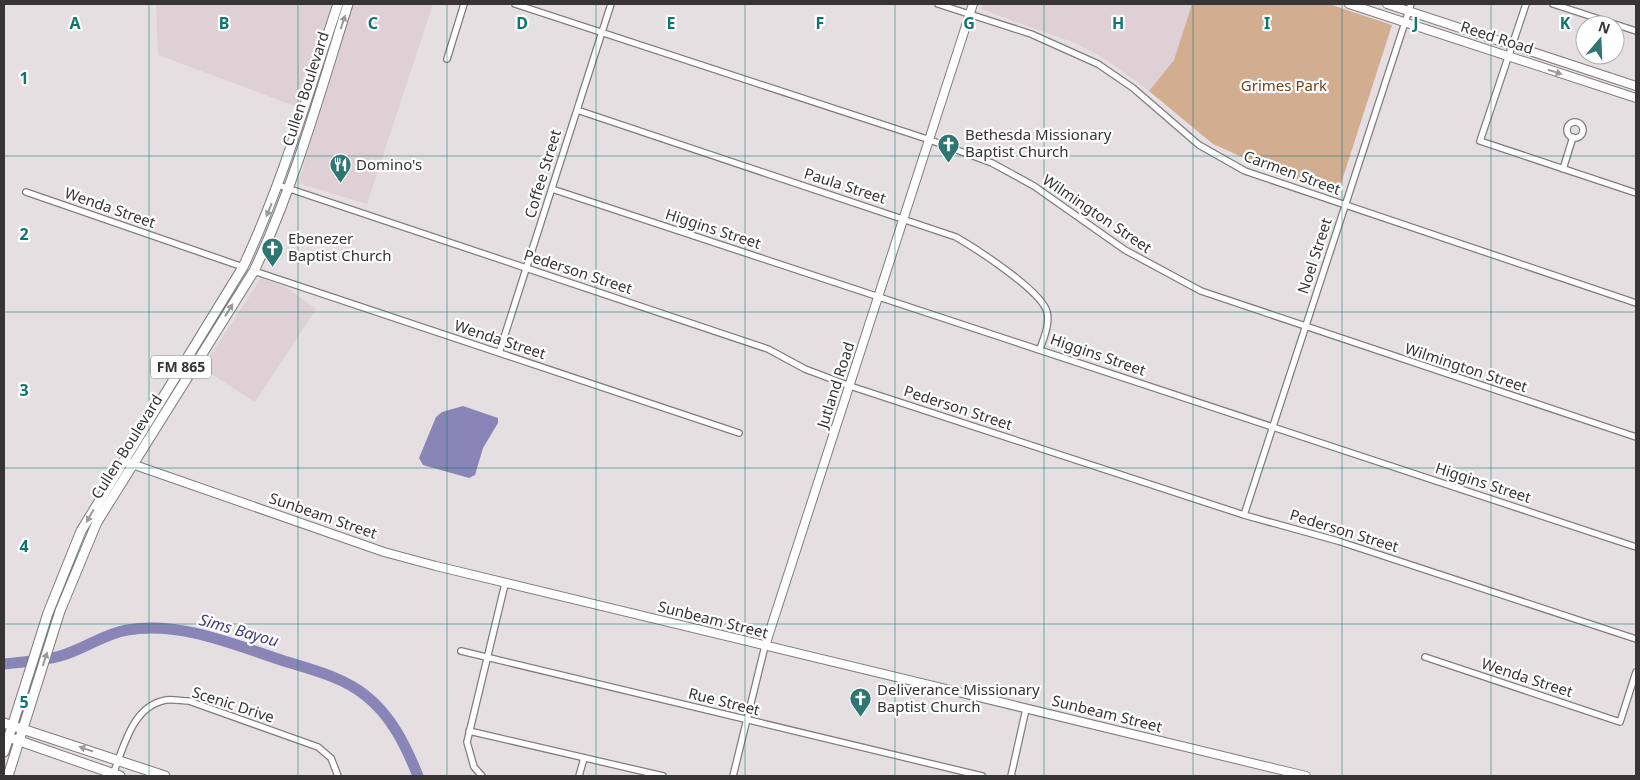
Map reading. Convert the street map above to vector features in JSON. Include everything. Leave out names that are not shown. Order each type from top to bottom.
[{"type":"main road","name":"Cullen Boulevard","points":[[4,752],[8,724],[17,707],[54,596],[81,531],[243,267],[278,186],[338,4]]},
{"type":"main road","name":"Cullen Boulevard","points":[[8,776],[60,611],[97,522],[254,271],[288,189],[348,4]]},
{"type":"main road","points":[[327,37],[337,39]]},
{"type":"main road","points":[[302,114],[313,112]]},
{"type":"main road","points":[[203,352],[200,345],[213,325],[213,316]]},
{"type":"main road","points":[[160,401],[168,406]]},
{"type":"main road","points":[[54,596],[65,599]]},
{"type":"main road","points":[[8,724],[165,776]]},
{"type":"main road","points":[[6,737],[116,775]]},
{"type":"street","points":[[447,59],[464,4]]},
{"type":"street","name":"Wilmington Street","points":[[515,4],[930,140],[992,163],[1034,186],[1125,250],[1201,291],[1305,328],[1636,437]]},
{"type":"street","name":"Coffee Street","points":[[499,353],[611,4]]},
{"type":"street","name":"Carmen Street","points":[[938,4],[1031,34],[1098,64],[1133,88],[1199,145],[1245,171],[1636,303]]},
{"type":"street","name":"Jutland Road","points":[[733,776],[765,646],[973,4]]},
{"type":"street","name":"Reed Road","points":[[1349,4],[1636,98]]},
{"type":"street","name":"Reed Road","points":[[1387,4],[1410,7],[1512,45],[1636,86]]},
{"type":"street","points":[[1526,4],[1480,141],[1636,193]]},
{"type":"street","points":[[1553,4],[1636,31]]},
{"type":"street","name":"Noel Street","points":[[1244,515],[1410,7]]},
{"type":"street","name":"Paula Street","points":[[577,110],[956,237],[984,253],[1038,297],[1047,311],[1047,328],[1040,349]]},
{"type":"street","points":[[1563,169],[1573,137]]},
{"type":"street","name":"Pederson Street","points":[[278,186],[768,349],[805,369],[850,386],[1244,515],[1338,541],[1636,639]]},
{"type":"street","name":"Higgins Street","points":[[552,190],[1040,349],[1636,547]]},
{"type":"street","name":"Wenda Street","points":[[26,192],[243,267]]},
{"type":"street","name":"Wenda Street","points":[[254,271],[739,433]]},
{"type":"street","name":"Sunbeam Street","points":[[123,461],[384,552],[505,584],[1292,775],[1306,776]]},
{"type":"street","points":[[482,776],[474,767],[466,742],[505,584]]},
{"type":"street","name":"Rue Street","points":[[461,651],[982,776]]},
{"type":"street","name":"Wenda Street","points":[[1425,658],[1620,722],[1636,672]]},
{"type":"street","name":"Scenic Drive","points":[[116,775],[118,760],[132,726],[144,710],[168,700],[189,701],[318,747],[331,758],[338,776]]},
{"type":"street","points":[[1011,776],[1026,709]]},
{"type":"street","points":[[469,731],[658,776]]},
{"type":"street","points":[[579,776],[584,758]]},
{"type":"shaded area","points":[[156,4],[433,4],[367,204],[298,183],[318,118],[298,107],[158,55]]},
{"type":"shaded area","points":[[983,4],[1192,4],[1174,60],[1149,91],[1107,60],[1075,43],[981,9]]},
{"type":"shaded area","points":[[261,278],[287,288],[316,309],[255,402],[202,368]]},
{"type":"shaded area","points":[[463,406],[498,418],[498,423],[483,448],[475,475],[469,478],[423,465],[419,458],[436,417],[442,412]]},
{"type":"green space","name":"Grimes Park","points":[[1192,4],[1329,4],[1392,25],[1338,193],[1283,175],[1213,144],[1149,91],[1174,60]]},
{"type":"waterway","name":"Sims Bayou","points":[[4,664],[60,656],[127,630],[147,628],[186,631],[225,641],[324,674],[356,688],[383,712],[403,742],[418,776]]},
{"type":"place","name":"Bethesda Missionary Baptist Church","points":[[949,163]]},
{"type":"place","name":"Domino's","points":[[340,184]]},
{"type":"place","name":"Ebenezer Baptist Church","points":[[272,267]]},
{"type":"place","name":"Deliverance Missionary Baptist Church","points":[[861,718]]}]
